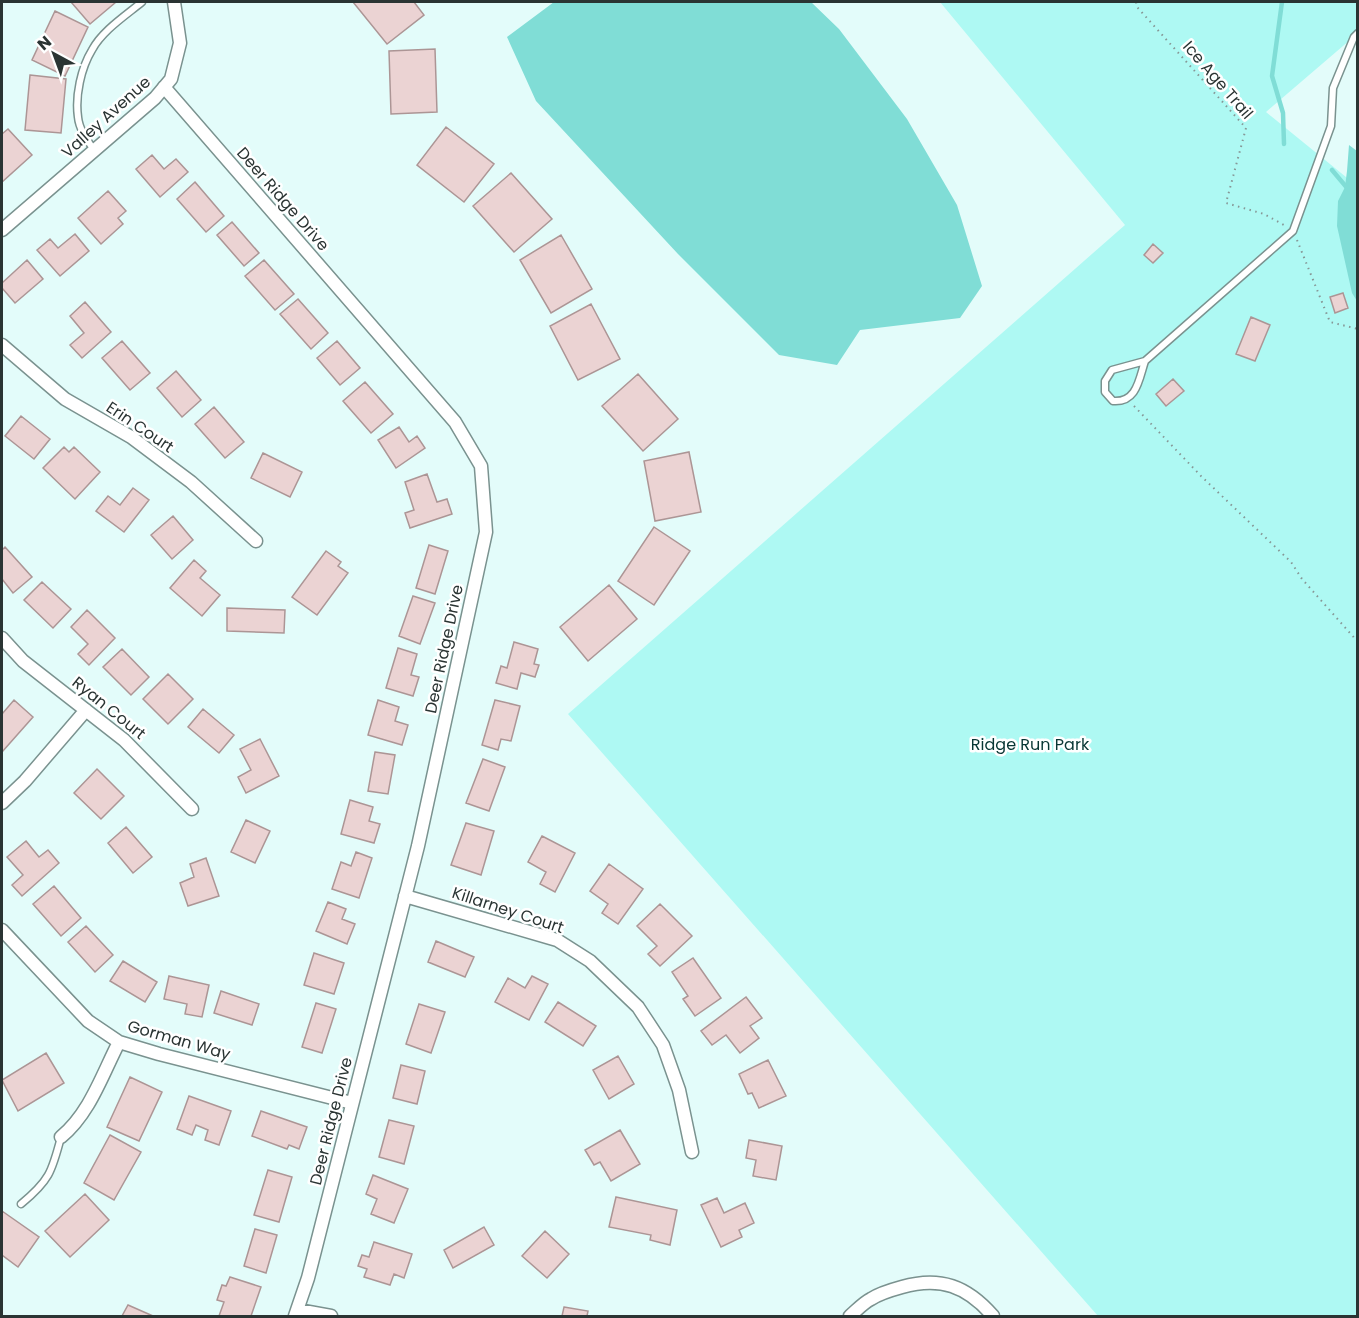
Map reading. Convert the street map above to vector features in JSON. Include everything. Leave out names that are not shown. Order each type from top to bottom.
[{"type":"street","name":"Valley Avenue","points":[[2,230],[154,98],[171,79],[180,43],[174,2]]},
{"type":"street","name":"Deer Ridge Drive","points":[[164,87],[455,422],[481,466],[486,532],[418,846],[308,1278],[296,1313]]},
{"type":"street","name":"Erin Court","points":[[2,345],[65,399],[131,438],[191,482],[256,541]]},
{"type":"street","name":"Ryan Court","points":[[2,638],[23,661],[124,740],[192,809]]},
{"type":"street","points":[[2,803],[25,781],[86,710]]},
{"type":"street","name":"Killarney Court","points":[[405,896],[557,940],[590,961],[638,1007],[663,1045],[679,1090],[692,1152]]},
{"type":"street","name":"Gorman Way","points":[[2,930],[88,1021],[119,1042],[352,1103]]},
{"type":"street","points":[[61,1137],[83,1114],[119,1042]]},
{"type":"street","points":[[850,1317],[870,1299],[890,1290],[933,1281],[956,1287],[977,1299],[993,1317]]},
{"type":"street","points":[[296,1313],[331,1317]]},
{"type":"lane","points":[[94,150],[82,133],[78,118],[79,91],[83,70],[92,48],[141,2]]},
{"type":"lane","points":[[1145,361],[1136,389],[1129,399],[1122,402],[1113,401],[1105,392],[1105,381],[1112,370],[1145,361],[1293,231],[1331,126],[1332,88],[1354,37],[1358,33]]},
{"type":"lane","points":[[21,1204],[41,1188],[54,1165],[61,1137]]},
{"type":"path","name":"Ice Age Trail","points":[[1136,2],[1137,7],[1246,128],[1226,203],[1264,214],[1293,231]]},
{"type":"path","points":[[1293,231],[1330,322],[1358,329]]},
{"type":"path","points":[[1129,399],[1139,413],[1201,476],[1291,562],[1302,579],[1358,642]]},
{"type":"green space","name":"Ridge Run Park","points":[[940,2],[1357,2],[1357,34],[1266,112],[1357,186],[1357,1316],[1098,1316],[568,714],[1125,225]]},
{"type":"shaded area","points":[[554,2],[811,2],[839,29],[907,119],[957,205],[982,286],[960,318],[860,330],[837,365],[779,355],[678,254],[536,101],[507,37]]},
{"type":"shaded area","points":[[1349,145],[1357,151],[1357,301],[1352,293],[1337,226],[1338,201],[1345,187]]},
{"type":"building","points":[[71,2],[116,2],[90,24]]},
{"type":"building","points":[[353,2],[414,2],[424,15],[387,44]]},
{"type":"building","points":[[55,11],[88,27],[65,76],[32,60]]},
{"type":"building","points":[[435,49],[437,112],[391,114],[389,51]]},
{"type":"building","points":[[30,75],[66,79],[61,133],[25,130]]},
{"type":"building","points":[[446,127],[494,164],[464,202],[417,165]]},
{"type":"building","points":[[8,129],[32,155],[2,182],[2,134]]},
{"type":"building","points":[[152,155],[164,169],[176,159],[188,172],[160,197],[136,169]]},
{"type":"building","points":[[511,173],[552,219],[514,252],[473,206]]},
{"type":"building","points":[[195,182],[224,216],[206,232],[177,199]]},
{"type":"building","points":[[108,191],[126,211],[118,218],[123,224],[101,244],[78,218]]},
{"type":"building","points":[[232,222],[259,253],[244,266],[217,235]]},
{"type":"building","points":[[75,234],[89,251],[60,276],[37,250],[50,239],[58,248]]},
{"type":"building","points":[[561,235],[592,289],[551,313],[520,260]]},
{"type":"building","points":[[1153,244],[1163,253],[1153,263],[1144,255]]},
{"type":"building","points":[[27,260],[43,279],[15,303],[2,288],[2,283]]},
{"type":"building","points":[[264,260],[294,294],[275,310],[245,276]]},
{"type":"building","points":[[1343,293],[1348,308],[1335,313],[1330,297]]},
{"type":"building","points":[[298,299],[328,333],[311,349],[280,314]]},
{"type":"building","points":[[85,302],[111,332],[82,358],[70,345],[84,333],[70,316]]},
{"type":"building","points":[[591,304],[620,359],[578,380],[550,326]]},
{"type":"building","points":[[1251,317],[1270,325],[1255,361],[1236,354]]},
{"type":"building","points":[[122,341],[150,373],[130,390],[102,358]]},
{"type":"building","points":[[337,341],[360,368],[340,385],[317,358]]},
{"type":"building","points":[[176,371],[201,400],[182,417],[157,388]]},
{"type":"building","points":[[638,374],[678,419],[643,451],[602,406]]},
{"type":"building","points":[[1173,379],[1184,391],[1166,406],[1156,394]]},
{"type":"building","points":[[365,382],[393,414],[371,433],[343,401]]},
{"type":"building","points":[[214,407],[244,442],[225,458],[195,424]]},
{"type":"building","points":[[21,416],[50,439],[34,459],[5,436]]},
{"type":"building","points":[[399,427],[409,442],[417,436],[425,448],[396,468],[378,440]]},
{"type":"building","points":[[64,447],[69,452],[74,447],[100,472],[75,499],[43,468]]},
{"type":"building","points":[[689,452],[701,512],[655,521],[644,461]]},
{"type":"building","points":[[263,453],[302,472],[290,497],[251,478]]},
{"type":"building","points":[[427,474],[437,502],[447,499],[452,514],[410,528],[405,513],[414,510],[405,482]]},
{"type":"building","points":[[133,488],[149,500],[124,532],[96,511],[108,496],[120,505]]},
{"type":"building","points":[[173,516],[193,540],[172,559],[151,535]]},
{"type":"building","points":[[654,527],[690,551],[654,605],[618,581]]},
{"type":"building","points":[[429,545],[448,551],[435,594],[416,588]]},
{"type":"building","points":[[5,547],[32,577],[13,593],[2,579],[2,550]]},
{"type":"building","points":[[326,551],[341,562],[338,566],[348,573],[317,615],[292,597]]},
{"type":"building","points":[[194,560],[206,571],[200,578],[220,595],[202,616],[170,588]]},
{"type":"building","points":[[42,582],[71,609],[53,628],[24,600]]},
{"type":"building","points":[[609,585],[637,619],[588,661],[560,627]]},
{"type":"building","points":[[413,596],[435,603],[420,644],[399,636]]},
{"type":"building","points":[[227,608],[285,610],[284,633],[227,631]]},
{"type":"building","points":[[87,610],[115,638],[89,665],[78,654],[88,644],[71,627]]},
{"type":"building","points":[[514,642],[538,649],[534,664],[539,665],[535,677],[521,673],[517,689],[496,683],[501,666],[507,668]]},
{"type":"building","points":[[398,648],[417,654],[411,675],[419,677],[413,696],[386,688]]},
{"type":"building","points":[[122,649],[149,677],[131,695],[103,667]]},
{"type":"building","points":[[168,674],[193,699],[168,724],[143,699]]},
{"type":"building","points":[[14,700],[33,717],[2,752],[2,714]]},
{"type":"building","points":[[378,700],[399,707],[395,721],[408,725],[402,745],[368,735]]},
{"type":"building","points":[[495,700],[520,706],[511,741],[501,739],[498,750],[482,745]]},
{"type":"building","points":[[203,709],[234,735],[219,753],[188,727]]},
{"type":"building","points":[[260,739],[279,776],[246,793],[238,777],[251,770],[240,749]]},
{"type":"building","points":[[375,752],[395,755],[388,794],[368,791]]},
{"type":"building","points":[[483,759],[505,767],[489,811],[466,803]]},
{"type":"building","points":[[97,769],[124,796],[101,819],[74,793]]},
{"type":"building","points":[[350,800],[373,807],[369,821],[380,824],[374,843],[341,834]]},
{"type":"building","points":[[246,820],[270,831],[255,863],[231,852]]},
{"type":"building","points":[[466,823],[494,831],[481,875],[451,865]]},
{"type":"building","points":[[126,827],[152,857],[133,873],[108,843]]},
{"type":"building","points":[[542,836],[575,853],[555,892],[540,884],[546,872],[528,862]]},
{"type":"building","points":[[26,841],[39,857],[48,850],[59,863],[22,896],[12,885],[23,875],[7,857]]},
{"type":"building","points":[[356,852],[372,858],[359,898],[332,889],[341,862],[351,866]]},
{"type":"building","points":[[206,858],[219,896],[188,906],[180,883],[194,877],[190,864]]},
{"type":"building","points":[[609,864],[643,889],[618,924],[602,913],[608,904],[590,891]]},
{"type":"building","points":[[54,886],[81,918],[61,936],[33,904]]},
{"type":"building","points":[[328,902],[346,909],[342,919],[355,924],[347,944],[316,931]]},
{"type":"building","points":[[660,904],[692,936],[660,966],[648,954],[657,946],[637,926]]},
{"type":"building","points":[[86,926],[113,955],[95,972],[68,942]]},
{"type":"building","points":[[436,941],[474,957],[465,977],[428,962]]},
{"type":"building","points":[[314,953],[344,963],[334,994],[304,985]]},
{"type":"building","points":[[693,958],[721,998],[695,1016],[683,999],[688,996],[672,972]]},
{"type":"building","points":[[123,961],[157,982],[145,1002],[110,981]]},
{"type":"building","points":[[169,976],[209,985],[202,1017],[185,1014],[187,1004],[164,999]]},
{"type":"building","points":[[532,976],[548,984],[529,1020],[495,1002],[508,978],[525,988]]},
{"type":"building","points":[[221,991],[259,1004],[252,1025],[214,1013]]},
{"type":"building","points":[[746,997],[762,1018],[750,1026],[759,1038],[740,1053],[726,1035],[712,1045],[701,1031]]},
{"type":"building","points":[[558,1002],[596,1026],[583,1046],[545,1022]]},
{"type":"building","points":[[316,1003],[336,1009],[322,1053],[302,1047]]},
{"type":"building","points":[[419,1004],[445,1012],[431,1053],[406,1044]]},
{"type":"building","points":[[46,1053],[64,1083],[18,1111],[2,1080]]},
{"type":"building","points":[[618,1056],[634,1084],[609,1099],[593,1070]]},
{"type":"building","points":[[768,1060],[786,1096],[759,1108],[752,1093],[748,1094],[739,1074]]},
{"type":"building","points":[[401,1065],[425,1071],[417,1104],[393,1098]]},
{"type":"building","points":[[130,1077],[162,1092],[139,1141],[107,1127]]},
{"type":"building","points":[[189,1096],[231,1111],[219,1145],[205,1140],[208,1130],[196,1125],[192,1135],[177,1129]]},
{"type":"building","points":[[261,1111],[307,1127],[299,1149],[289,1145],[287,1149],[252,1136]]},
{"type":"building","points":[[389,1120],[414,1126],[404,1164],[379,1157]]},
{"type":"building","points":[[620,1130],[640,1164],[611,1181],[600,1162],[594,1165],[585,1150]]},
{"type":"building","points":[[110,1135],[141,1152],[114,1200],[84,1183]]},
{"type":"building","points":[[749,1140],[782,1146],[776,1180],[753,1176],[756,1160],[746,1158]]},
{"type":"building","points":[[268,1170],[292,1177],[279,1222],[254,1215]]},
{"type":"building","points":[[373,1175],[408,1189],[394,1223],[371,1214],[377,1199],[366,1194]]},
{"type":"building","points":[[85,1194],[109,1220],[70,1257],[45,1231]]},
{"type":"building","points":[[616,1197],[677,1210],[670,1245],[650,1240],[651,1235],[609,1227]]},
{"type":"building","points":[[717,1198],[724,1213],[745,1203],[754,1223],[739,1230],[742,1237],[721,1247],[701,1205]]},
{"type":"building","points":[[2,1211],[39,1237],[18,1267],[2,1255]]},
{"type":"building","points":[[484,1227],[494,1245],[453,1268],[444,1250]]},
{"type":"building","points":[[255,1229],[277,1235],[266,1273],[244,1266]]},
{"type":"building","points":[[545,1231],[569,1254],[547,1278],[522,1256]]},
{"type":"building","points":[[374,1242],[412,1254],[404,1278],[394,1274],[390,1285],[364,1277],[367,1269],[358,1266],[362,1255],[369,1257]]},
{"type":"building","points":[[230,1277],[261,1287],[251,1316],[219,1316],[224,1302],[217,1300],[222,1285],[226,1286]]},
{"type":"building","points":[[128,1305],[153,1316],[122,1316]]},
{"type":"building","points":[[564,1307],[588,1311],[587,1316],[562,1316]]},
{"type":"waterway","points":[[1282,2],[1272,76],[1283,113],[1284,144]]},
{"type":"waterway","points":[[1332,170],[1348,189]]}]
